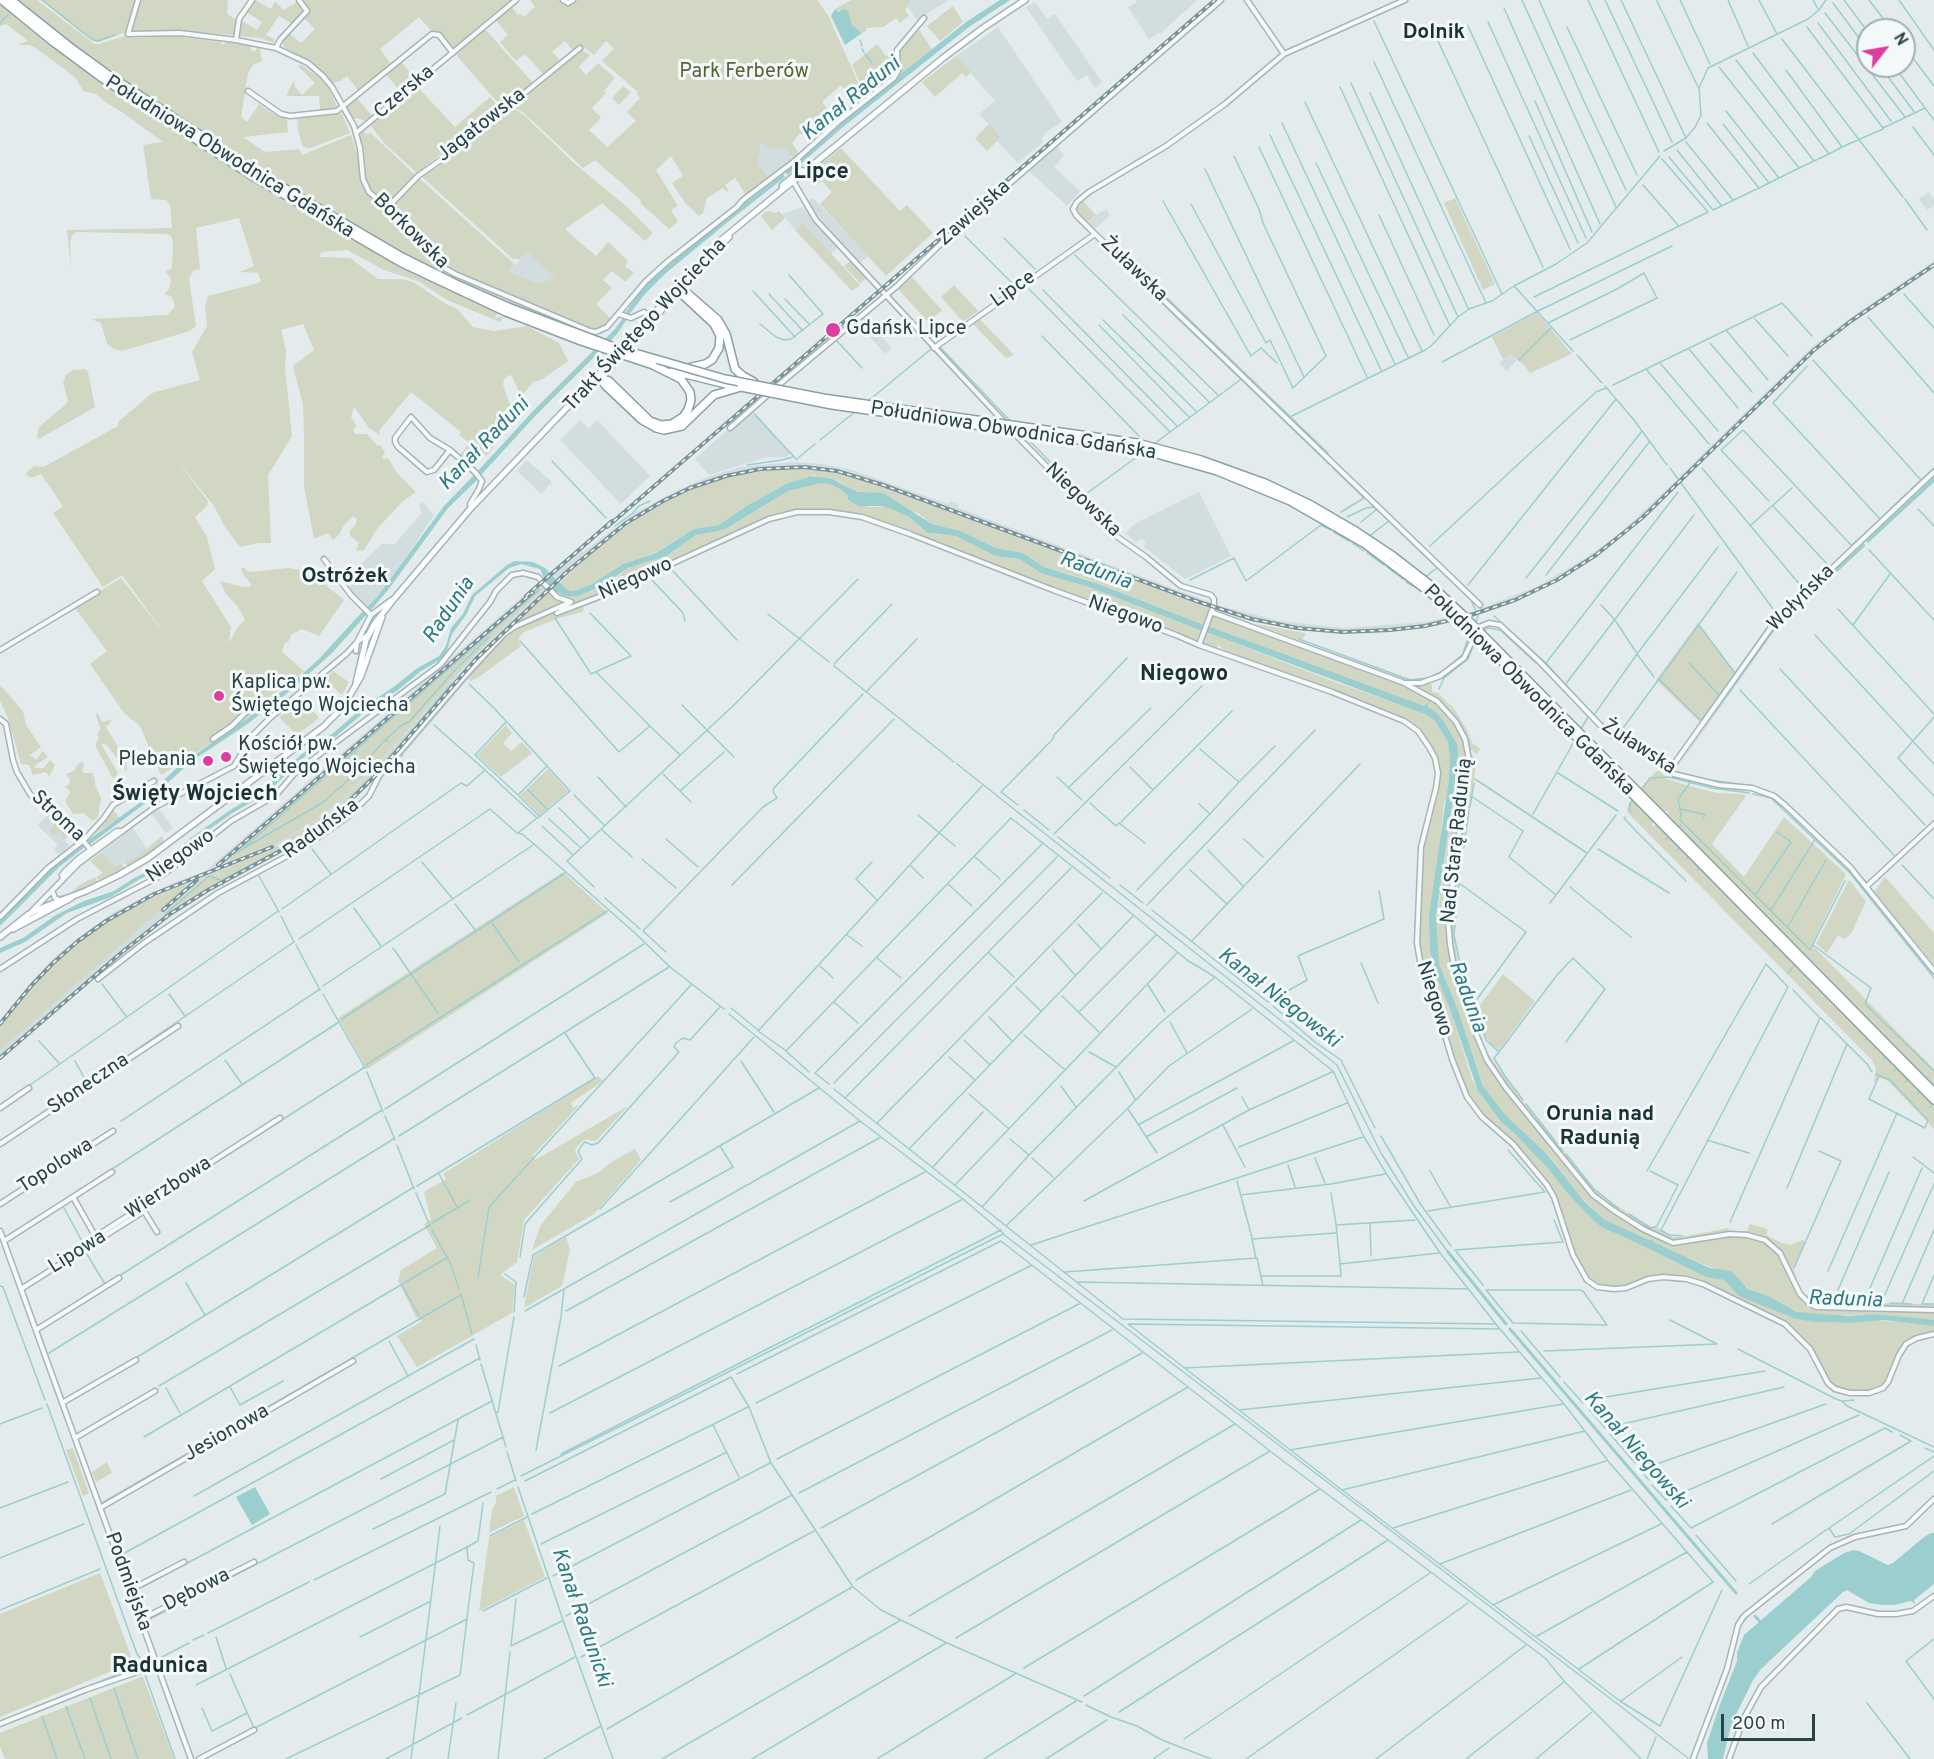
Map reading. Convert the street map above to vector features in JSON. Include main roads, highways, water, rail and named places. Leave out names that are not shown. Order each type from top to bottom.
[{"type":"highway","name":"Południowa Obwodnica Gdańska","points":[[2,0],[89,69],[205,147],[355,237],[469,296],[598,342],[685,369],[771,389],[1131,442],[1201,460],[1278,489],[1354,530],[1411,569],[1462,614],[1934,1100]]},
{"type":"highway","name":"Południowa Obwodnica Gdańska","points":[[11,0],[110,76],[209,143],[353,229],[456,284],[507,310],[581,341],[653,365],[741,387],[832,405],[1136,449],[1217,471],[1290,501],[1351,535],[1424,587],[1473,633],[1934,1092]]},
{"type":"highway","points":[[678,288],[716,318],[722,326],[732,362],[738,372],[751,381],[771,389]]},
{"type":"highway","points":[[685,369],[710,362],[716,356],[720,343],[716,327],[692,300]]},
{"type":"highway","points":[[623,399],[657,424],[672,424],[683,417],[691,400],[687,385],[678,377],[653,365]]},
{"type":"highway","points":[[599,376],[609,381],[649,425],[670,430],[685,424],[714,395],[741,387]]},
{"type":"main road","name":"Trakt Świętego Wojciecha","points":[[356,683],[359,651],[393,600],[471,508],[599,376],[720,240],[782,191],[787,176],[804,172],[943,58],[1025,0]]},
{"type":"main road","name":"Trakt Świętego Wojciecha","points":[[599,376],[650,316],[678,288]]},
{"type":"main road","name":"Trakt Świętego Wojciecha","points":[[9,931],[135,866],[323,727],[342,708],[361,676],[384,613]]},
{"type":"main road","name":"Trakt Świętego Wojciecha","points":[[0,937],[29,915],[74,896]]},
{"type":"water","points":[[1000,0],[1010,0],[969,27],[843,127],[788,175],[785,172],[840,123],[966,22]]},
{"type":"water","points":[[835,9],[839,12],[843,9],[848,11],[852,25],[862,33],[845,45],[831,16]]},
{"type":"water","points":[[783,174],[785,177],[666,273],[645,294],[628,316],[624,315],[641,290],[651,280],[725,218]]},
{"type":"water","points":[[623,318],[627,319],[617,334],[537,414],[481,475],[477,472],[535,409],[615,329]]},
{"type":"water","points":[[475,474],[479,478],[448,508],[388,590],[370,611],[366,608],[377,597],[444,506]]},
{"type":"water","points":[[812,476],[832,479],[857,492],[883,493],[932,524],[961,531],[996,548],[1023,553],[1044,567],[1099,584],[1204,625],[1202,631],[1089,587],[1043,574],[1019,559],[995,556],[956,536],[928,533],[909,517],[892,509],[881,506],[859,506],[848,500],[848,496],[842,490],[830,484],[820,483],[788,491],[727,528],[696,535],[666,556],[628,568],[602,586],[578,596],[569,597],[556,592],[545,580],[540,569],[521,564],[509,568],[475,596],[466,615],[452,634],[446,654],[440,660],[421,671],[398,690],[368,709],[334,738],[304,757],[266,794],[234,812],[191,842],[189,839],[263,790],[302,754],[332,734],[365,706],[416,669],[439,656],[446,646],[451,628],[463,614],[472,595],[507,565],[515,561],[533,562],[545,568],[565,588],[571,591],[577,590],[592,584],[623,564],[656,553],[694,529],[719,525],[745,507],[788,483]]},
{"type":"water","points":[[1934,477],[1934,482],[1868,543],[1866,541],[1868,539]]},
{"type":"water","points":[[1864,543],[1865,546],[1774,631],[1674,772],[1772,631],[1793,608]]},
{"type":"water","points":[[363,611],[367,614],[333,652],[290,691],[246,725],[192,761],[143,805],[89,845],[87,841],[138,804],[181,764],[248,718],[292,683],[318,660]]},
{"type":"water","points":[[1208,626],[1424,706],[1431,700],[1427,706],[1445,723],[1457,744],[1458,752],[1436,917],[1439,964],[1459,1013],[1483,1086],[1505,1115],[1547,1154],[1584,1201],[1605,1220],[1651,1241],[1653,1239],[1653,1242],[1710,1268],[1731,1271],[1748,1289],[1768,1296],[1797,1312],[1848,1316],[1874,1314],[1927,1319],[1934,1320],[1934,1326],[1884,1320],[1851,1323],[1796,1319],[1739,1296],[1724,1280],[1706,1277],[1603,1228],[1594,1221],[1568,1194],[1547,1167],[1501,1122],[1478,1091],[1434,969],[1430,950],[1429,916],[1450,757],[1448,742],[1435,721],[1427,715],[1206,632]]},
{"type":"water","points":[[187,841],[189,844],[159,871],[140,879],[111,897],[67,913],[25,942],[0,953],[0,948],[23,938],[56,915],[84,901],[114,891],[157,867]]},
{"type":"water","points":[[82,843],[85,847],[59,867],[0,926],[0,921],[23,896]]},
{"type":"water","points":[[255,1487],[270,1514],[252,1525],[236,1497]]},
{"type":"water","points":[[1934,1533],[1934,1584],[1914,1600],[1915,1604],[1911,1601],[1894,1605],[1869,1603],[1847,1590],[1843,1592],[1761,1669],[1731,1725],[1723,1759],[1708,1759],[1707,1743],[1737,1661],[1737,1653],[1744,1635],[1815,1571],[1844,1553],[1859,1551],[1888,1565]]},
{"type":"waterway","points":[[42,0],[93,40],[98,41],[115,35]]},
{"type":"waterway","points":[[1522,0],[1616,207]]},
{"type":"waterway","points":[[1539,0],[1626,190]]},
{"type":"waterway","points":[[1588,0],[1659,152]]},
{"type":"waterway","points":[[1605,0],[1672,142]]},
{"type":"waterway","points":[[1621,0],[1686,138]]},
{"type":"waterway","points":[[1680,0],[1710,64]]},
{"type":"waterway","points":[[1728,0],[1748,46]]},
{"type":"waterway","points":[[1759,0],[1777,34]]},
{"type":"waterway","points":[[1813,0],[1818,9]]},
{"type":"waterway","points":[[1664,151],[1686,138],[1695,127],[1701,115],[1699,88],[1708,68],[1808,19],[1826,0]]},
{"type":"waterway","points":[[1844,0],[1858,18]]},
{"type":"waterway","points":[[1869,0],[1883,18]]},
{"type":"waterway","points":[[1899,0],[1934,50]]},
{"type":"waterway","points":[[1657,1],[1698,87]]},
{"type":"waterway","points":[[1833,3],[1856,34]]},
{"type":"waterway","points":[[1504,8],[1600,224]]},
{"type":"waterway","points":[[1825,13],[1905,117]]},
{"type":"waterway","points":[[0,23],[8,15]]},
{"type":"waterway","points":[[1374,21],[1502,294]]},
{"type":"waterway","points":[[1488,22],[1586,238]]},
{"type":"waterway","points":[[1818,23],[1891,121]]},
{"type":"waterway","points":[[1468,26],[1570,249]]},
{"type":"waterway","points":[[1567,27],[1637,175]]},
{"type":"waterway","points":[[1807,27],[1883,128],[1925,108]]},
{"type":"waterway","points":[[1782,39],[1903,197]]},
{"type":"waterway","points":[[860,40],[862,46]]},
{"type":"waterway","points":[[1438,41],[1543,267]]},
{"type":"waterway","points":[[1753,53],[1829,154],[1842,147]]},
{"type":"waterway","name":"Kanał Raduni","points":[[865,54],[872,63]]},
{"type":"waterway","points":[[1736,60],[1814,161],[1829,154]]},
{"type":"waterway","points":[[1374,62],[1486,303]]},
{"type":"waterway","points":[[1916,62],[1934,86]]},
{"type":"waterway","points":[[1719,67],[1799,168],[1814,161]]},
{"type":"waterway","points":[[1786,70],[1842,147],[1883,129]]},
{"type":"waterway","points":[[1889,78],[1915,113]]},
{"type":"waterway","points":[[1903,78],[1934,120]]},
{"type":"waterway","points":[[1351,83],[1458,317]]},
{"type":"waterway","points":[[1340,87],[1450,326]]},
{"type":"waterway","points":[[1370,93],[1468,308]]},
{"type":"waterway","points":[[1535,101],[1592,232]]},
{"type":"waterway","points":[[1305,102],[1422,351]]},
{"type":"waterway","points":[[1726,111],[1779,178],[1799,168]]},
{"type":"waterway","points":[[1282,123],[1395,364]]},
{"type":"waterway","points":[[1707,123],[1759,188],[1769,183]]},
{"type":"waterway","points":[[1723,124],[1769,183],[1779,178]]},
{"type":"waterway","points":[[1913,127],[1934,155]]},
{"type":"waterway","points":[[1270,135],[1381,370]]},
{"type":"waterway","points":[[1529,136],[1578,243]]},
{"type":"waterway","points":[[1686,142],[1733,200]]},
{"type":"waterway","points":[[1259,147],[1367,377]]},
{"type":"waterway","points":[[1677,150],[1721,205]]},
{"type":"waterway","points":[[1191,204],[1266,343],[1270,340],[1293,388],[1326,356],[1234,156]]},
{"type":"waterway","points":[[1290,417],[1425,350],[1469,309],[1492,301],[1587,243],[1660,156]]},
{"type":"waterway","points":[[1669,157],[1713,210],[1759,188]]},
{"type":"waterway","points":[[1534,297],[1708,212],[1662,159]]},
{"type":"waterway","points":[[1316,163],[1408,357]]},
{"type":"waterway","points":[[1205,169],[1304,377]]},
{"type":"waterway","points":[[1643,185],[1678,225]]},
{"type":"waterway","points":[[1905,199],[1927,230]]},
{"type":"waterway","points":[[1163,201],[1251,356],[1261,348],[1277,363]]},
{"type":"waterway","points":[[1379,215],[1434,335]]},
{"type":"waterway","points":[[965,236],[1014,285]]},
{"type":"waterway","points":[[1004,238],[1035,269]]},
{"type":"waterway","points":[[1442,362],[1538,311],[1672,246]]},
{"type":"waterway","points":[[1114,247],[1328,453]]},
{"type":"waterway","points":[[1075,255],[1218,395]]},
{"type":"waterway","points":[[1115,258],[1330,465]]},
{"type":"waterway","points":[[1548,323],[1644,273],[1657,298],[1570,340]]},
{"type":"waterway","points":[[760,324],[776,337],[784,340],[791,339],[823,314],[789,275]]},
{"type":"waterway","points":[[1515,287],[1573,351]]},
{"type":"waterway","points":[[1029,289],[1170,432]]},
{"type":"waterway","points":[[1043,290],[1177,426]]},
{"type":"waterway","points":[[753,291],[795,337]]},
{"type":"waterway","points":[[769,294],[803,331]]},
{"type":"waterway","points":[[1904,294],[1934,328]]},
{"type":"waterway","points":[[785,299],[809,324]]},
{"type":"waterway","points":[[1613,385],[1782,303],[1812,336]]},
{"type":"waterway","points":[[1123,315],[1209,402]]},
{"type":"waterway","points":[[1868,317],[1934,393]]},
{"type":"waterway","points":[[1755,319],[1788,356]]},
{"type":"waterway","points":[[1103,320],[1197,412]]},
{"type":"waterway","points":[[1099,325],[1189,417]]},
{"type":"waterway","points":[[1519,360],[1552,327]]},
{"type":"waterway","points":[[1726,330],[1768,380]]},
{"type":"waterway","points":[[1042,336],[1139,436]]},
{"type":"waterway","points":[[837,341],[862,368]]},
{"type":"waterway","points":[[1710,343],[1752,392]]},
{"type":"waterway","points":[[941,348],[1012,423]]},
{"type":"waterway","points":[[867,402],[931,349]]},
{"type":"waterway","points":[[1689,349],[1738,408]]},
{"type":"waterway","points":[[1577,355],[1602,383]]},
{"type":"waterway","points":[[1813,360],[1921,480],[1911,489]]},
{"type":"waterway","points":[[1660,363],[1718,431]]},
{"type":"waterway","points":[[1807,366],[1773,403],[1880,519],[1907,493]]},
{"type":"waterway","points":[[1646,369],[1709,444]]},
{"type":"waterway","points":[[1154,444],[1240,380]]},
{"type":"waterway","points":[[1605,386],[1634,420],[1667,465]]},
{"type":"waterway","points":[[1430,546],[1596,392],[1606,388]]},
{"type":"waterway","points":[[1468,585],[1616,399]]},
{"type":"waterway","points":[[820,440],[856,411]]},
{"type":"waterway","points":[[755,415],[797,460]]},
{"type":"waterway","points":[[1769,501],[1721,450],[1743,430],[1850,544],[1852,545],[1876,523]]},
{"type":"waterway","points":[[1526,578],[1642,431]]},
{"type":"waterway","points":[[1024,435],[1083,496],[1141,454]]},
{"type":"waterway","points":[[1546,575],[1650,441]]},
{"type":"waterway","points":[[798,458],[815,444]]},
{"type":"waterway","points":[[747,465],[793,457]]},
{"type":"waterway","points":[[552,461],[606,518]]},
{"type":"waterway","points":[[1333,468],[1364,498],[1341,512]]},
{"type":"waterway","points":[[1670,468],[1776,613]]},
{"type":"waterway","points":[[1702,468],[1801,586]]},
{"type":"waterway","points":[[1922,479],[1934,468]]},
{"type":"waterway","points":[[1751,525],[1792,488]]},
{"type":"waterway","points":[[1546,663],[1678,492]]},
{"type":"waterway","points":[[615,526],[639,506],[650,501]]},
{"type":"waterway","points":[[1371,504],[1390,522]]},
{"type":"waterway","points":[[1773,506],[1829,566]]},
{"type":"waterway","points":[[1347,517],[1366,508],[1374,507]]},
{"type":"waterway","points":[[1361,522],[1377,509]]},
{"type":"waterway","points":[[1918,509],[1934,526]]},
{"type":"waterway","points":[[1565,685],[1694,515]]},
{"type":"waterway","points":[[1368,537],[1389,521]]},
{"type":"waterway","points":[[1392,524],[1404,536]]},
{"type":"waterway","points":[[1190,580],[1234,558],[1246,581],[1321,525],[1331,530]]},
{"type":"waterway","points":[[1334,532],[1349,541]]},
{"type":"waterway","points":[[1407,539],[1471,600],[1478,616],[1475,625]]},
{"type":"waterway","points":[[1352,543],[1364,551]]},
{"type":"waterway","points":[[1637,654],[1718,547]]},
{"type":"waterway","points":[[1869,550],[1934,620]]},
{"type":"waterway","points":[[1367,553],[1384,565]]},
{"type":"waterway","points":[[1387,567],[1403,579]]},
{"type":"waterway","points":[[1424,578],[1437,568]]},
{"type":"waterway","points":[[672,570],[737,640]]},
{"type":"waterway","points":[[1660,678],[1737,572]]},
{"type":"waterway","points":[[1853,625],[1890,574]]},
{"type":"waterway","points":[[594,887],[567,861],[734,705],[858,579]]},
{"type":"waterway","points":[[652,580],[683,613],[685,621]]},
{"type":"waterway","points":[[1406,582],[1413,586],[1415,584]]},
{"type":"waterway","points":[[241,850],[540,589]]},
{"type":"waterway","points":[[834,664],[892,604]]},
{"type":"waterway","points":[[1601,605],[1615,620],[1636,652]]},
{"type":"waterway","points":[[1838,609],[1934,714]]},
{"type":"waterway","points":[[555,618],[591,674],[631,656],[590,613]]},
{"type":"waterway","name":"Kanał Niegowski","points":[[768,614],[829,662]]},
{"type":"waterway","points":[[1618,735],[1659,679],[1701,721],[1777,614]]},
{"type":"waterway","points":[[1494,616],[1505,626]]},
{"type":"waterway","points":[[1699,625],[1734,672]]},
{"type":"waterway","points":[[1482,631],[1488,628],[1500,630],[1536,663]]},
{"type":"waterway","points":[[1507,628],[1546,663],[1590,712]]},
{"type":"waterway","points":[[1447,668],[1463,654],[1469,634]]},
{"type":"waterway","points":[[1815,635],[1934,764]]},
{"type":"waterway","points":[[388,742],[385,740],[409,722],[456,669],[489,637]]},
{"type":"waterway","points":[[867,691],[917,639]]},
{"type":"waterway","points":[[1299,639],[1410,680],[1427,678]]},
{"type":"waterway","points":[[1439,689],[1444,678],[1468,659],[1476,639]]},
{"type":"waterway","points":[[520,641],[619,752],[650,726],[596,672]]},
{"type":"waterway","points":[[1605,727],[1594,715],[1637,654],[1654,677]]},
{"type":"waterway","points":[[1018,805],[1001,792],[1127,658]]},
{"type":"waterway","points":[[1689,663],[1719,695]]},
{"type":"waterway","name":"Kanał Niegowski","points":[[834,666],[954,762]]},
{"type":"waterway","points":[[1540,666],[1608,736],[1655,764]]},
{"type":"waterway","points":[[1780,669],[1925,825]]},
{"type":"waterway","points":[[1432,676],[1443,671]]},
{"type":"waterway","points":[[225,879],[294,842],[341,807],[376,774],[451,684]]},
{"type":"waterway","points":[[469,684],[495,709],[547,766],[518,795],[475,755],[506,722]]},
{"type":"waterway","points":[[1054,834],[1202,686]]},
{"type":"waterway","points":[[1740,690],[1894,855]]},
{"type":"waterway","points":[[666,952],[643,931],[763,807],[777,798],[773,791],[774,788],[863,694]]},
{"type":"waterway","points":[[682,705],[734,757]]},
{"type":"waterway","points":[[1068,788],[1151,708]]},
{"type":"waterway","points":[[1121,822],[1232,711]]},
{"type":"waterway","points":[[1581,729],[1588,717]]},
{"type":"waterway","points":[[1934,717],[1898,758],[1934,796]]},
{"type":"waterway","points":[[732,885],[894,719]]},
{"type":"waterway","points":[[282,909],[461,783],[467,786],[485,770],[434,725]]},
{"type":"waterway","points":[[651,727],[680,755]]},
{"type":"waterway","points":[[1147,905],[1315,730]]},
{"type":"waterway","points":[[234,854],[322,803],[353,776],[385,740]]},
{"type":"waterway","points":[[1533,814],[1575,740]]},
{"type":"waterway","points":[[1200,749],[1239,782],[1275,746]]},
{"type":"waterway","points":[[1633,746],[1659,760]]},
{"type":"waterway","points":[[355,750],[355,756],[361,764]]},
{"type":"waterway","points":[[680,791],[724,752]]},
{"type":"waterway","name":"Kanał Niegowski","points":[[957,764],[1337,1065],[1381,1153],[1414,1206],[1448,1252]]},
{"type":"waterway","points":[[1190,870],[1227,904],[1360,764]]},
{"type":"waterway","points":[[538,818],[570,791],[547,766]]},
{"type":"waterway","points":[[1130,767],[1153,790]]},
{"type":"waterway","points":[[486,771],[537,818],[518,833]]},
{"type":"waterway","points":[[1558,773],[1618,811]]},
{"type":"waterway","points":[[663,774],[691,802]]},
{"type":"waterway","points":[[598,777],[626,807]]},
{"type":"waterway","points":[[1057,777],[1082,800]]},
{"type":"waterway","points":[[1640,791],[1650,778],[1669,777],[1712,788],[1749,793]]},
{"type":"waterway","points":[[1475,779],[1587,853]]},
{"type":"waterway","points":[[1703,779],[1752,786]]},
{"type":"waterway","points":[[1211,813],[1239,782]]},
{"type":"waterway","points":[[1470,807],[1474,783]]},
{"type":"waterway","points":[[1690,783],[1678,799],[1680,820],[1810,950],[1845,881]]},
{"type":"waterway","points":[[785,1050],[758,1031],[982,786]]},
{"type":"waterway","points":[[528,790],[547,809]]},
{"type":"waterway","points":[[1753,794],[1771,798],[1850,873],[1934,978]]},
{"type":"waterway","points":[[574,795],[605,826]]},
{"type":"waterway","points":[[519,796],[539,816]]},
{"type":"waterway","points":[[1471,796],[1523,831],[1509,857],[1556,895]]},
{"type":"waterway","name":"Wołyńska","points":[[1630,812],[1633,799]]},
{"type":"waterway","points":[[1090,803],[1116,826],[1119,823],[1145,843]]},
{"type":"waterway","points":[[1137,890],[1210,814],[1199,804]]},
{"type":"waterway","points":[[559,808],[590,839]]},
{"type":"waterway","points":[[299,939],[490,809],[517,833],[522,834],[534,844],[670,967],[724,1009]]},
{"type":"waterway","points":[[1681,809],[1703,814],[1705,815],[1703,818]]},
{"type":"waterway","points":[[1024,810],[1049,830]]},
{"type":"waterway","points":[[1464,847],[1469,810]]},
{"type":"waterway","points":[[918,815],[955,846]]},
{"type":"waterway","points":[[1550,903],[1616,815]]},
{"type":"waterway","points":[[1625,817],[1686,881]]},
{"type":"waterway","points":[[809,1072],[786,1051],[1011,818],[1187,960],[1215,977],[1333,1071],[1364,1137],[1386,1173],[1440,1253],[1499,1328]]},
{"type":"waterway","points":[[549,819],[581,848]]},
{"type":"waterway","points":[[1678,828],[1681,825]]},
{"type":"waterway","points":[[542,826],[573,855]]},
{"type":"waterway","points":[[602,830],[632,857]]},
{"type":"waterway","points":[[1756,894],[1791,842],[1777,832]]},
{"type":"waterway","points":[[1058,837],[1110,878]]},
{"type":"waterway","points":[[666,839],[698,867]]},
{"type":"waterway","points":[[1244,839],[1263,857]]},
{"type":"waterway","points":[[1771,910],[1814,841]]},
{"type":"waterway","points":[[829,1084],[815,1073],[1042,844]]},
{"type":"waterway","points":[[323,986],[533,845]]},
{"type":"waterway","points":[[312,849],[331,874]]},
{"type":"waterway","points":[[1598,849],[1669,893]]},
{"type":"waterway","points":[[1208,850],[1243,886]]},
{"type":"waterway","points":[[1459,878],[1463,850]]},
{"type":"waterway","points":[[975,857],[1000,879]]},
{"type":"waterway","points":[[834,1083],[1057,857]]},
{"type":"waterway","points":[[642,859],[676,888]]},
{"type":"waterway","points":[[1787,928],[1826,860]]},
{"type":"waterway","points":[[422,862],[452,898]]},
{"type":"waterway","points":[[872,862],[856,879],[877,900]]},
{"type":"waterway","points":[[1902,865],[1934,899]]},
{"type":"waterway","points":[[911,866],[923,878]]},
{"type":"waterway","points":[[834,1089],[845,1098],[1071,868]]},
{"type":"waterway","points":[[342,1019],[565,873]]},
{"type":"waterway","points":[[165,914],[209,876],[220,880]]},
{"type":"waterway","points":[[259,876],[279,912]]},
{"type":"waterway","name":"Radunia","points":[[1460,963],[1454,935],[1459,883],[1526,932],[1475,1002],[1472,1000],[1467,984]]},
{"type":"waterway","points":[[948,884],[972,906]]},
{"type":"waterway","points":[[1120,885],[1143,903]]},
{"type":"waterway","points":[[1570,887],[1631,937]]},
{"type":"waterway","points":[[1152,910],[1268,1002],[1307,980],[1298,956],[1384,919],[1379,891]]},
{"type":"waterway","points":[[877,1123],[1102,893]]},
{"type":"waterway","points":[[605,898],[640,929]]},
{"type":"waterway","points":[[455,904],[476,931]]},
{"type":"waterway","points":[[1192,941],[1226,905]]},
{"type":"waterway","points":[[354,908],[381,946]]},
{"type":"waterway","points":[[20,1092],[278,911]]},
{"type":"waterway","points":[[366,1065],[607,911]]},
{"type":"waterway","points":[[281,916],[294,942]]},
{"type":"waterway","points":[[910,1148],[1133,916]]},
{"type":"waterway","points":[[492,923],[519,962]]},
{"type":"waterway","points":[[1078,924],[1101,949]]},
{"type":"waterway","points":[[847,935],[862,946]]},
{"type":"waterway","points":[[1079,1012],[1156,935]]},
{"type":"waterway","points":[[67,1097],[294,942]]},
{"type":"waterway","points":[[385,1109],[644,944]]},
{"type":"waterway","points":[[296,945],[320,990]]},
{"type":"waterway","points":[[1813,945],[1871,988],[1865,1004],[1934,1071]]},
{"type":"waterway","points":[[393,948],[438,1013]]},
{"type":"waterway","points":[[1053,950],[1075,975]]},
{"type":"waterway","points":[[989,953],[1014,977]]},
{"type":"waterway","points":[[955,1185],[1177,953]]},
{"type":"waterway","points":[[877,958],[901,978]]},
{"type":"waterway","name":"Radunia","points":[[1476,1007],[1486,1040],[1499,1052],[1557,975],[1573,958],[1605,989],[1566,1042]]},
{"type":"waterway","points":[[1361,963],[1378,1003]]},
{"type":"waterway","points":[[1647,1171],[1766,964],[1788,987],[1661,1230],[1669,1235],[1683,1236]]},
{"type":"waterway","points":[[820,966],[833,978]]},
{"type":"waterway","points":[[399,1136],[669,967]]},
{"type":"waterway","points":[[1788,973],[1793,967]]},
{"type":"waterway","name":"Radunia","points":[[1462,968],[1466,980]]},
{"type":"waterway","points":[[983,1206],[1029,1155],[1159,1024],[1214,978]]},
{"type":"waterway","points":[[102,984],[126,1016]]},
{"type":"waterway","points":[[478,1278],[489,1207],[691,985]]},
{"type":"waterway","points":[[1148,985],[1165,1012]]},
{"type":"waterway","points":[[1016,987],[1041,1011]]},
{"type":"waterway","points":[[121,1121],[320,989]]},
{"type":"waterway","points":[[1730,1222],[1820,1018],[1793,990]]},
{"type":"waterway","points":[[169,994],[185,1016]]},
{"type":"waterway","points":[[323,994],[365,1068]]},
{"type":"waterway","points":[[1062,996],[1099,1032]]},
{"type":"waterway","points":[[834,1002],[858,1023]]},
{"type":"waterway","points":[[1273,1006],[1315,1042],[1341,1060],[1375,1128]]},
{"type":"waterway","points":[[520,1257],[525,1224],[582,1159],[578,1152],[581,1146],[585,1142],[592,1145],[598,1143],[679,1052],[674,1047],[676,1043],[683,1038],[690,1040],[720,1007]]},
{"type":"waterway","points":[[731,1008],[758,1030]]},
{"type":"waterway","points":[[1007,1225],[1169,1066],[1252,1009]]},
{"type":"waterway","points":[[729,1014],[1003,1233]]},
{"type":"waterway","points":[[989,1017],[1012,1041]]},
{"type":"waterway","points":[[1821,1018],[1867,1064],[1872,1072]]},
{"type":"waterway","points":[[75,1193],[339,1022]]},
{"type":"waterway","points":[[1170,1022],[1187,1053]]},
{"type":"waterway","points":[[417,1186],[595,1078],[565,1033]]},
{"type":"waterway","points":[[1024,1035],[1064,1069]]},
{"type":"waterway","points":[[600,1209],[754,1037]]},
{"type":"waterway","points":[[964,1040],[989,1064]]},
{"type":"waterway","points":[[39,1041],[59,1063]]},
{"type":"waterway","points":[[1138,1125],[1293,1041]]},
{"type":"waterway","points":[[1787,1188],[1847,1044]]},
{"type":"waterway","points":[[1089,1052],[1116,1067]]},
{"type":"waterway","points":[[1499,1052],[1494,1058],[1523,1100]]},
{"type":"waterway","points":[[949,1057],[975,1080]]},
{"type":"waterway","points":[[225,1060],[242,1084]]},
{"type":"waterway","points":[[75,1061],[87,1083]]},
{"type":"waterway","points":[[741,1061],[774,1112]]},
{"type":"waterway","points":[[23,1285],[365,1067]]},
{"type":"waterway","points":[[1894,1071],[1897,1068]]},
{"type":"waterway","points":[[367,1072],[383,1112]]},
{"type":"waterway","points":[[1119,1072],[1135,1099]]},
{"type":"waterway","points":[[1084,1201],[1249,1110],[1332,1072]]},
{"type":"waterway","points":[[1876,1074],[1890,1080],[1928,1120],[1925,1128],[1869,1099],[1879,1076]]},
{"type":"waterway","points":[[1905,1082],[1908,1079]]},
{"type":"waterway","points":[[1061,1086],[1076,1107]]},
{"type":"waterway","points":[[524,1297],[533,1255],[819,1088]]},
{"type":"waterway","points":[[1146,1137],[1237,1088]]},
{"type":"waterway","points":[[969,1094],[1008,1128]]},
{"type":"waterway","points":[[1242,1097],[1249,1110]]},
{"type":"waterway","points":[[845,1098],[1123,1319],[1495,1324]]},
{"type":"waterway","points":[[1239,1147],[1347,1103]]},
{"type":"waterway","points":[[1526,1104],[1563,1151]]},
{"type":"waterway","points":[[1930,1107],[1933,1104]]},
{"type":"waterway","points":[[1128,1109],[1157,1153]]},
{"type":"waterway","points":[[119,1276],[382,1110]]},
{"type":"waterway","points":[[933,1167],[983,1112]]},
{"type":"waterway","points":[[1828,1271],[1897,1113]]},
{"type":"waterway","points":[[385,1116],[395,1140]]},
{"type":"waterway","points":[[525,1311],[860,1121]]},
{"type":"waterway","points":[[1223,1125],[1245,1167]]},
{"type":"waterway","points":[[1381,1136],[1421,1205],[1451,1246]]},
{"type":"waterway","points":[[566,1311],[881,1137]]},
{"type":"waterway","points":[[1031,1245],[1363,1137]]},
{"type":"waterway","points":[[49,1353],[395,1138]]},
{"type":"waterway","points":[[1010,1139],[1029,1155]]},
{"type":"waterway","points":[[1707,1140],[1749,1153]]},
{"type":"waterway","points":[[397,1145],[414,1189]]},
{"type":"waterway","points":[[670,1202],[733,1167],[720,1146]]},
{"type":"waterway","points":[[1428,1211],[1545,1192],[1508,1150]]},
{"type":"waterway","points":[[1794,1268],[1841,1161],[1819,1151]]},
{"type":"waterway","points":[[1566,1154],[1594,1189],[1618,1208]]},
{"type":"waterway","points":[[1913,1157],[1934,1173]]},
{"type":"waterway","points":[[1032,1158],[1053,1177]]},
{"type":"waterway","points":[[1315,1158],[1325,1183]]},
{"type":"waterway","points":[[1288,1165],[1295,1187]]},
{"type":"waterway","name":"Radunia","points":[[1867,1295],[1922,1168]]},
{"type":"waterway","points":[[1430,1171],[1450,1206]]},
{"type":"waterway","points":[[1629,1214],[1651,1228],[1657,1226],[1678,1185],[1650,1171]]},
{"type":"waterway","points":[[559,1366],[925,1172]]},
{"type":"waterway","name":"Radunia","points":[[1835,1297],[1889,1172]]},
{"type":"waterway","points":[[439,1174],[457,1207]]},
{"type":"waterway","points":[[1241,1195],[1331,1184],[1385,1174]]},
{"type":"waterway","points":[[1237,1181],[1252,1238]]},
{"type":"waterway","name":"Radunia","points":[[1856,1301],[1882,1301],[1934,1184]]},
{"type":"waterway","points":[[121,1367],[414,1187]]},
{"type":"waterway","points":[[416,1193],[430,1226]]},
{"type":"waterway","points":[[1331,1193],[1336,1224]]},
{"type":"waterway","points":[[550,1413],[963,1199]]},
{"type":"waterway","points":[[432,1223],[470,1200]]},
{"type":"waterway","points":[[64,1208],[84,1245]]},
{"type":"waterway","points":[[1340,1263],[1336,1225],[1415,1220]]},
{"type":"waterway","points":[[1483,1285],[1455,1250],[1563,1242],[1554,1220]]},
{"type":"waterway","points":[[1370,1224],[1371,1255]]},
{"type":"waterway","points":[[159,1386],[430,1225]]},
{"type":"waterway","points":[[432,1230],[450,1263],[459,1289]]},
{"type":"waterway","points":[[561,1454],[1001,1230]]},
{"type":"waterway","points":[[1902,1304],[1934,1230]]},
{"type":"waterway","points":[[1256,1258],[1252,1239],[1336,1233]]},
{"type":"waterway","points":[[521,1476],[1003,1234],[1688,1758]]},
{"type":"waterway","points":[[737,1374],[1001,1241],[1270,1451],[1545,1658],[1564,1681],[1641,1759]]},
{"type":"waterway","points":[[85,1251],[105,1284]]},
{"type":"waterway","name":"Kanał Niegowski","points":[[1448,1252],[1506,1324]]},
{"type":"waterway","points":[[1262,1276],[1341,1276],[1340,1264],[1439,1253]]},
{"type":"waterway","points":[[144,1437],[448,1257]]},
{"type":"waterway","points":[[1065,1272],[1257,1258],[1263,1286]]},
{"type":"waterway","points":[[756,1403],[1032,1265]]},
{"type":"waterway","points":[[505,1274],[516,1282],[514,1312]]},
{"type":"waterway","points":[[1934,1275],[1922,1304],[1934,1304]]},
{"type":"waterway","points":[[1078,1282],[1467,1289]]},
{"type":"waterway","points":[[186,1283],[205,1315]]},
{"type":"waterway","points":[[402,1285],[419,1316]]},
{"type":"waterway","points":[[0,1286],[3,1287],[45,1400]]},
{"type":"waterway","points":[[536,1450],[561,1317],[564,1289]]},
{"type":"waterway","points":[[1486,1290],[1583,1291],[1607,1325],[1513,1323],[1486,1290]]},
{"type":"waterway","points":[[461,1294],[472,1334]]},
{"type":"waterway","points":[[102,1503],[461,1295]]},
{"type":"waterway","name":"Radunia","points":[[1890,1303],[1912,1304]]},
{"type":"waterway","points":[[777,1459],[1079,1304]]},
{"type":"waterway","points":[[496,1413],[514,1317]]},
{"type":"waterway","points":[[1544,1351],[1717,1344],[1670,1320]]},
{"type":"waterway","points":[[1579,1669],[1713,1582],[1608,1461],[1564,1404],[1500,1329],[1128,1324],[1620,1701],[1660,1726],[1722,1590]]},
{"type":"waterway","name":"Kanał Niegowski","points":[[1510,1329],[1736,1593]]},
{"type":"waterway","points":[[799,1493],[1112,1330]]},
{"type":"waterway","points":[[1521,1331],[1560,1377]]},
{"type":"waterway","points":[[194,1496],[474,1339]]},
{"type":"waterway","points":[[389,1341],[408,1376]]},
{"type":"waterway","points":[[476,1345],[480,1360]]},
{"type":"waterway","points":[[1738,1349],[1834,1398],[1841,1401],[1854,1400]]},
{"type":"waterway","points":[[1184,1368],[1518,1352]]},
{"type":"waterway","points":[[821,1528],[1142,1353]]},
{"type":"waterway","points":[[121,1555],[480,1358]]},
{"type":"waterway","points":[[481,1364],[506,1447]]},
{"type":"waterway","points":[[1581,1401],[1765,1371]]},
{"type":"waterway","points":[[525,1481],[731,1377],[749,1407],[771,1463],[853,1587],[881,1610],[947,1643],[1082,1702]]},
{"type":"waterway","points":[[1239,1410],[1541,1378]]},
{"type":"waterway","points":[[230,1387],[240,1405],[283,1381]]},
{"type":"waterway","points":[[1564,1382],[1583,1403]]},
{"type":"waterway","points":[[856,1580],[1188,1387]]},
{"type":"waterway","points":[[1589,1409],[1605,1428],[1784,1387]]},
{"type":"waterway","points":[[166,1388],[180,1413]]},
{"type":"waterway","points":[[133,1592],[492,1401]]},
{"type":"waterway","points":[[1842,1401],[1847,1406],[1934,1447]]},
{"type":"waterway","points":[[47,1404],[137,1654],[145,1664]]},
{"type":"waterway","points":[[1290,1450],[1563,1404]]},
{"type":"waterway","points":[[1649,1480],[1640,1470],[1826,1404]]},
{"type":"waterway","points":[[532,1514],[748,1407]]},
{"type":"waterway","points":[[0,1424],[42,1408]]},
{"type":"waterway","points":[[1652,1485],[1666,1500],[1859,1415]]},
{"type":"waterway","points":[[373,1529],[445,1494],[458,1420]]},
{"type":"waterway","points":[[909,1616],[1235,1424]]},
{"type":"waterway","points":[[713,1425],[739,1477]]},
{"type":"waterway","points":[[1671,1506],[1691,1528],[1885,1428],[1892,1432]]},
{"type":"waterway","points":[[1342,1490],[1585,1431]]},
{"type":"waterway","points":[[1610,1434],[1635,1463]]},
{"type":"waterway","points":[[1772,1524],[1911,1441],[1900,1435]]},
{"type":"waterway","points":[[144,1622],[503,1437]]},
{"type":"waterway","points":[[381,1479],[454,1440]]},
{"type":"waterway","points":[[1925,1448],[1934,1452]]},
{"type":"waterway","points":[[956,1638],[1270,1451]]},
{"type":"waterway","points":[[507,1452],[516,1481]]},
{"type":"waterway","points":[[541,1544],[727,1452]]},
{"type":"waterway","points":[[1829,1528],[1934,1456]]},
{"type":"waterway","points":[[1393,1528],[1606,1461]]},
{"type":"waterway","points":[[553,1576],[770,1463]]},
{"type":"waterway","points":[[1749,1584],[1829,1528],[1835,1537],[1849,1534],[1934,1471]]},
{"type":"waterway","name":"Kanał Radunicki","points":[[497,1489],[515,1480]]},
{"type":"waterway","points":[[0,1508],[68,1482]]},
{"type":"waterway","name":"Kanał Radunicki","points":[[518,1487],[613,1759]]},
{"type":"waterway","points":[[1024,1668],[1320,1489]]},
{"type":"waterway","points":[[1440,1564],[1631,1490]]},
{"type":"waterway","name":"Kanał Radunicki","points":[[314,1580],[491,1492]]},
{"type":"waterway","points":[[566,1616],[792,1495]]},
{"type":"waterway","points":[[467,1618],[474,1563],[468,1560],[467,1547],[478,1541],[483,1503]]},
{"type":"waterway","points":[[490,1536],[527,1517]]},
{"type":"waterway","points":[[1084,1696],[1361,1520]]},
{"type":"waterway","points":[[0,1558],[84,1524]]},
{"type":"waterway","points":[[1493,1605],[1661,1524]]},
{"type":"waterway","points":[[411,1759],[440,1526]]},
{"type":"waterway","points":[[581,1657],[814,1531]]},
{"type":"waterway","points":[[1696,1535],[1736,1581]]},
{"type":"waterway","points":[[1847,1537],[1855,1535]]},
{"type":"waterway","points":[[1119,1712],[1388,1540]]},
{"type":"waterway","points":[[196,1685],[467,1547]]},
{"type":"waterway","points":[[1537,1636],[1687,1552]]},
{"type":"waterway","points":[[0,1610],[100,1569]]},
{"type":"waterway","points":[[1184,1739],[1430,1573]]},
{"type":"waterway","points":[[483,1611],[547,1578]]},
{"type":"waterway","name":"Kanał Radunicki","points":[[208,1633],[309,1582]]},
{"type":"waterway","points":[[607,1729],[852,1587]]},
{"type":"waterway","points":[[516,1599],[511,1646],[562,1621]]},
{"type":"waterway","points":[[360,1637],[431,1601]]},
{"type":"waterway","points":[[1246,1759],[1468,1603]]},
{"type":"waterway","name":"Kanał Niegowski","points":[[1755,1616],[1762,1624]]},
{"type":"waterway","points":[[255,1728],[467,1619],[460,1675],[286,1759]]},
{"type":"waterway","points":[[662,1759],[901,1620]]},
{"type":"waterway","name":"Kanał Radunicki","points":[[193,1640],[204,1635]]},
{"type":"waterway","points":[[216,1637],[226,1668]]},
{"type":"waterway","points":[[1934,1639],[1906,1661],[1934,1699]]},
{"type":"waterway","name":"Kanał Radunicki","points":[[160,1658],[189,1643]]},
{"type":"waterway","points":[[752,1759],[946,1643]]},
{"type":"waterway","points":[[1376,1759],[1526,1645]]},
{"type":"waterway","points":[[498,1759],[510,1652]]},
{"type":"waterway","points":[[467,1715],[575,1657]]},
{"type":"waterway","points":[[1621,1701],[1682,1657]]},
{"type":"waterway","name":"Kanał Radunicki","points":[[138,1667],[153,1661]]},
{"type":"waterway","name":"Kanał Radunicki","points":[[0,1721],[134,1668]]},
{"type":"waterway","points":[[144,1672],[175,1759]]},
{"type":"waterway","points":[[230,1674],[254,1728]]},
{"type":"waterway","points":[[877,1759],[1015,1674]]},
{"type":"waterway","points":[[1466,1759],[1564,1682]]},
{"type":"waterway","points":[[114,1688],[138,1759]]},
{"type":"waterway","points":[[90,1698],[111,1759]]},
{"type":"waterway","points":[[984,1759],[1076,1701]]},
{"type":"waterway","points":[[448,1759],[456,1703]]},
{"type":"waterway","points":[[1867,1703],[1910,1759]]},
{"type":"waterway","points":[[1086,1705],[1137,1726],[1162,1740],[1211,1759]]},
{"type":"waterway","points":[[66,1706],[85,1759]]},
{"type":"waterway","points":[[202,1708],[212,1731],[247,1713]]},
{"type":"waterway","points":[[1536,1759],[1592,1712]]},
{"type":"waterway","points":[[42,1716],[57,1759]]},
{"type":"waterway","points":[[386,1759],[462,1718]]},
{"type":"waterway","points":[[1046,1759],[1107,1720]]},
{"type":"waterway","points":[[544,1759],[601,1726]]},
{"type":"waterway","points":[[1647,1759],[1656,1737]]},
{"type":"waterway","points":[[1153,1759],[1169,1748]]},
{"type":"railway","points":[[607,527],[1215,0]]},
{"type":"railway","points":[[0,1058],[121,953],[170,914],[208,890],[293,844],[338,812],[376,775],[476,659],[569,570],[626,523],[690,488],[726,476],[760,469],[804,467],[837,471],[883,485],[1199,602],[1252,619],[1297,628],[1343,632],[1425,626],[1468,616],[1515,600],[1557,580],[1596,555],[1642,518],[1814,350],[1851,321],[1934,265]]},
{"type":"railway","points":[[526,596],[612,521]]},
{"type":"railway","points":[[218,865],[533,592]]},
{"type":"railway","points":[[0,1024],[53,963],[106,921],[154,894],[272,847]]},
{"type":"railway","points":[[163,910],[197,880]]},
{"type":"place","name":"Gdańsk Lipce","points":[[833,330]]},
{"type":"place","name":"Kaplica pw. Świętego Wojciecha","points":[[219,696]]},
{"type":"place","name":"Kościół pw. Świętego Wojciecha","points":[[226,757]]},
{"type":"place","name":"Plebania","points":[[208,761]]},
{"type":"district","name":"Dolnik","points":[[1434,34]]},
{"type":"district","name":"Lipce","points":[[821,174]]},
{"type":"district","name":"Ostróżek","points":[[345,578]]},
{"type":"district","name":"Niegowo","points":[[1184,676]]},
{"type":"district","name":"Święty Wojciech","points":[[195,796]]},
{"type":"district","name":"Orunia nad Radunią","points":[[1600,1128]]},
{"type":"district","name":"Radunica","points":[[160,1668]]},
{"type":"park label","name":"Park Ferberów","points":[[744,73]]}]
